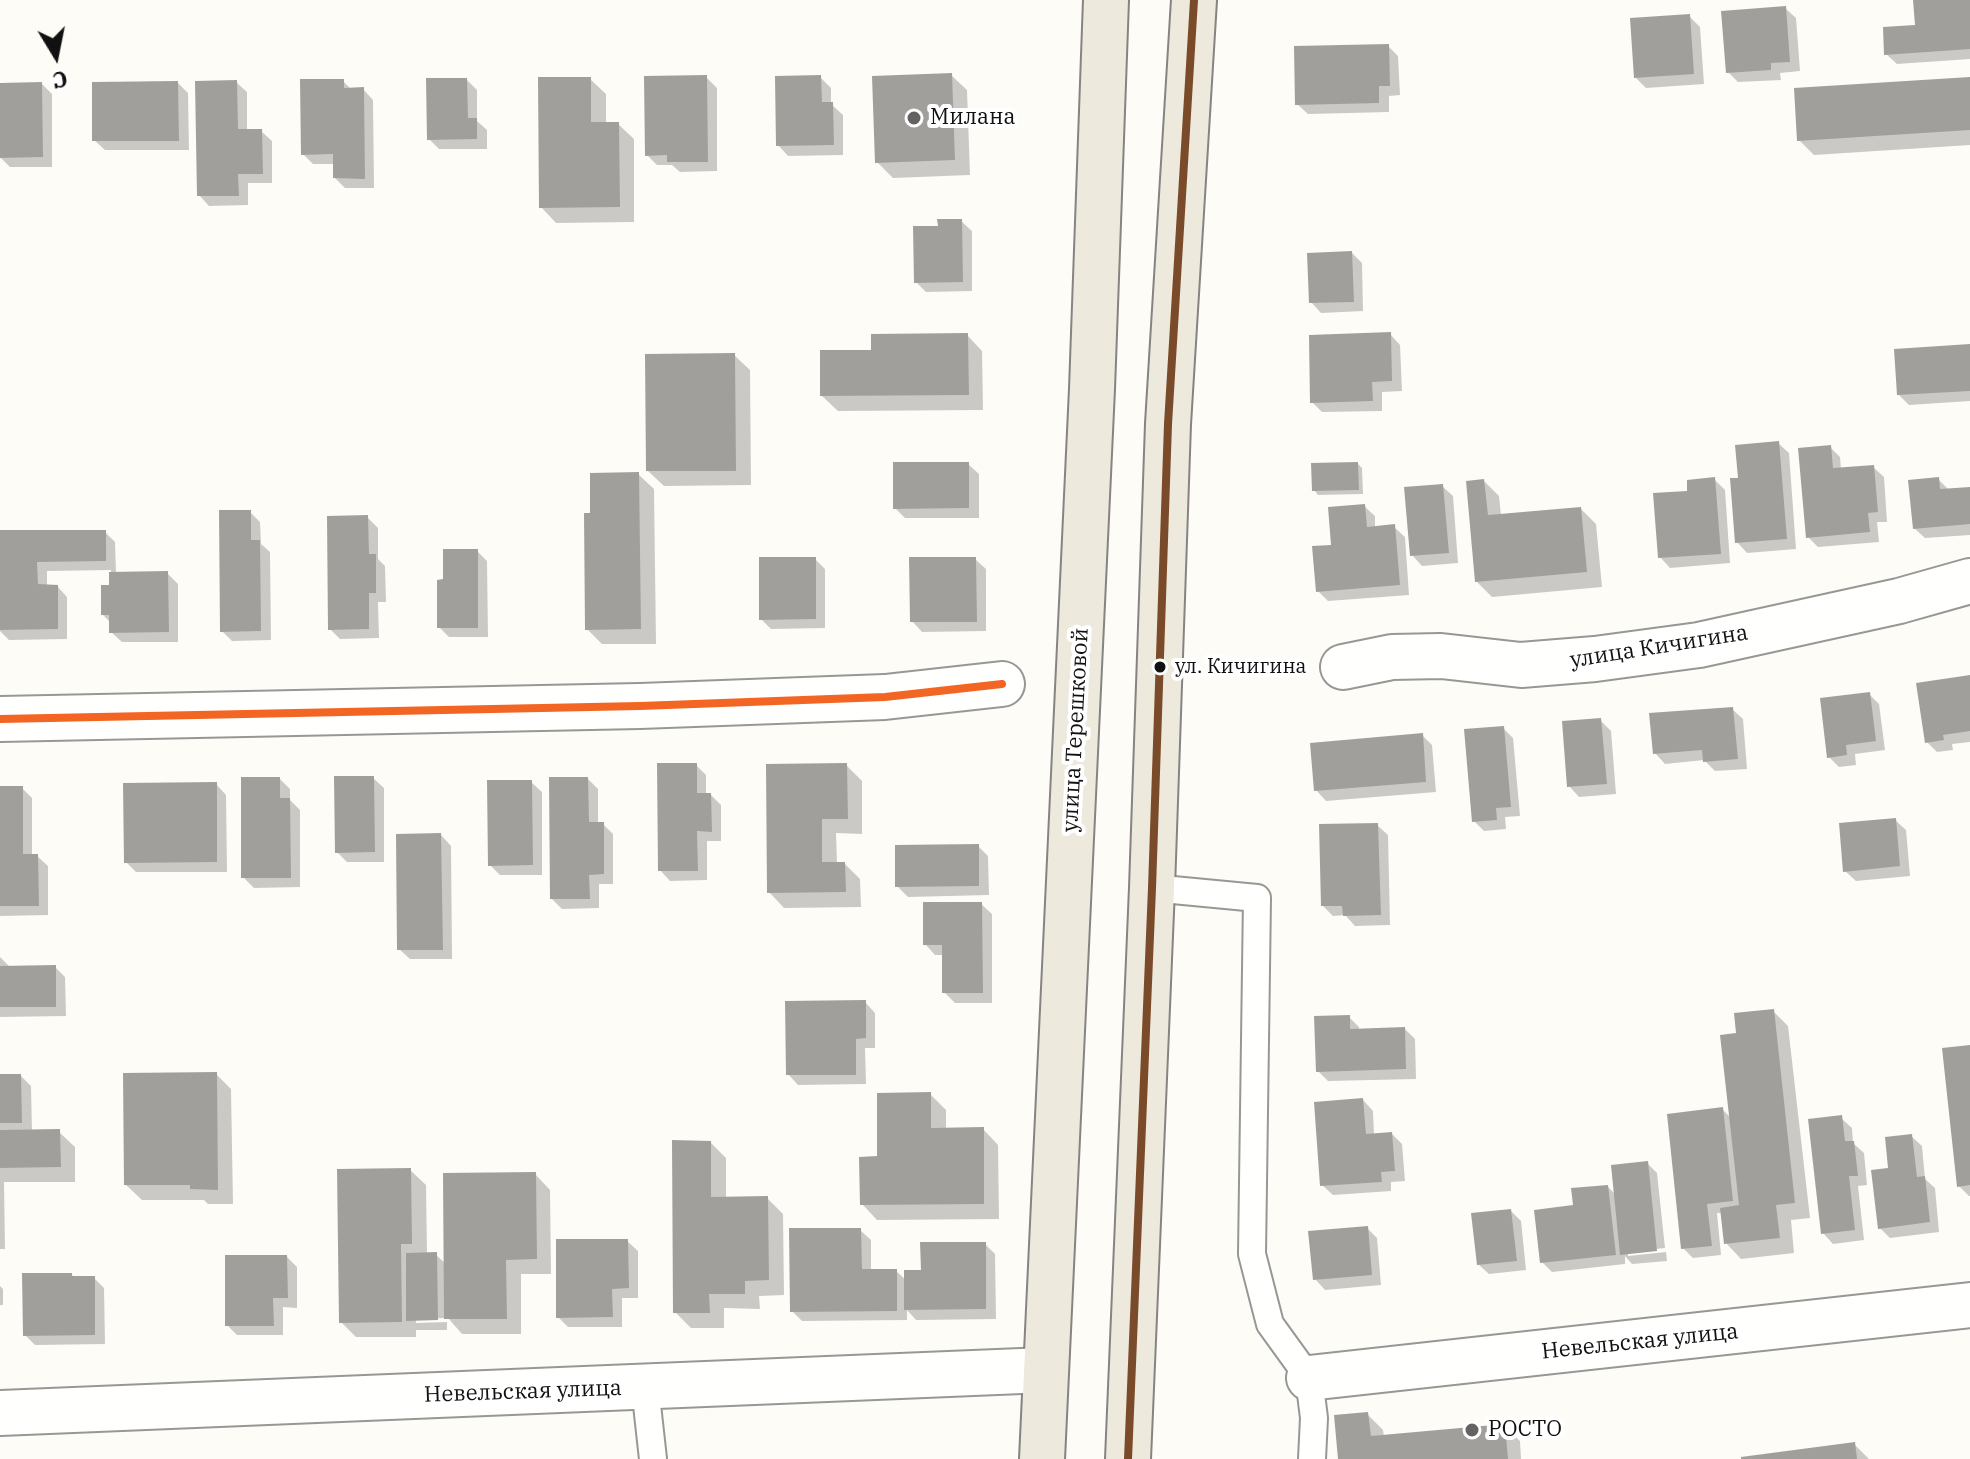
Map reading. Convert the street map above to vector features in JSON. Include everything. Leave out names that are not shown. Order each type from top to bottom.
[{"type":"main road","name":"улица Терешковой","points":[[1042,1459],[1092,389],[1106,0]]},
{"type":"main road","points":[[1128,1459],[1168,424],[1194,0]]},
{"type":"street","name":"улица Кичигина","points":[[1343,667],[1392,657],[1441,656],[1521,665],[1699,645],[1899,601],[1970,581]]},
{"type":"street","points":[[0,719],[640,706],[870,698],[1002,684]]},
{"type":"street","name":"Невельская улица","points":[[1309,1378],[1970,1305]]},
{"type":"street","name":"Невельская улица","points":[[0,1413],[1046,1370]]},
{"type":"lane","points":[[1152,888],[1257,898],[1252,1254],[1270,1324],[1309,1378],[1314,1418],[1312,1459]]},
{"type":"lane","points":[[645,1387],[653,1459]]},
{"type":"building","points":[[1913,0],[1970,0],[1970,49],[1884,55],[1883,27],[1915,25]]},
{"type":"building","points":[[1786,6],[1790,62],[1771,63],[1771,70],[1726,73],[1721,11]]},
{"type":"building","points":[[1690,14],[1694,74],[1634,78],[1630,18]]},
{"type":"building","points":[[1389,44],[1390,86],[1379,86],[1379,103],[1295,105],[1294,46]]},
{"type":"building","name":"Милана","points":[[952,73],[955,160],[875,163],[872,76]]},
{"type":"building","points":[[707,75],[708,162],[667,162],[667,155],[645,156],[644,76]]},
{"type":"building","points":[[821,75],[822,102],[833,102],[834,145],[776,146],[775,76]]},
{"type":"building","points":[[538,77],[591,77],[591,122],[619,122],[620,207],[539,208]]},
{"type":"building","points":[[1970,77],[1970,130],[1797,141],[1794,88]]},
{"type":"building","points":[[426,78],[467,78],[468,118],[477,118],[477,139],[427,140]]},
{"type":"building","points":[[300,79],[344,79],[344,88],[364,87],[365,179],[333,178],[333,154],[301,155]]},
{"type":"building","points":[[237,80],[238,129],[262,129],[263,174],[238,174],[239,196],[197,196],[195,81]]},
{"type":"building","points":[[178,81],[179,141],[92,141],[92,82]]},
{"type":"building","points":[[42,82],[43,157],[0,158],[0,83]]},
{"type":"building","points":[[937,219],[962,219],[963,282],[914,283],[913,226],[938,226]]},
{"type":"building","points":[[1352,251],[1354,302],[1309,303],[1307,253]]},
{"type":"building","points":[[1391,332],[1392,381],[1372,382],[1373,401],[1310,403],[1309,335]]},
{"type":"building","points":[[968,333],[969,395],[820,396],[820,350],[871,350],[871,334]]},
{"type":"building","points":[[1970,344],[1970,391],[1897,395],[1894,349]]},
{"type":"building","points":[[735,353],[736,471],[646,471],[645,354]]},
{"type":"building","points":[[1779,441],[1787,539],[1735,543],[1730,478],[1738,478],[1735,445]]},
{"type":"building","points":[[1831,445],[1833,468],[1874,465],[1878,512],[1868,513],[1870,532],[1806,538],[1798,448]]},
{"type":"building","points":[[893,462],[969,462],[969,508],[893,509]]},
{"type":"building","points":[[1358,462],[1359,490],[1312,491],[1311,463]]},
{"type":"building","points":[[639,472],[641,629],[585,630],[584,513],[590,513],[590,473]]},
{"type":"building","points":[[1715,477],[1721,554],[1658,558],[1653,493],[1687,491],[1687,480]]},
{"type":"building","points":[[1939,477],[1940,489],[1970,487],[1970,524],[1913,529],[1908,480]]},
{"type":"building","points":[[1484,479],[1488,515],[1581,507],[1587,572],[1475,582],[1466,481]]},
{"type":"building","points":[[1443,484],[1449,553],[1410,556],[1404,487]]},
{"type":"building","points":[[1365,504],[1367,527],[1395,524],[1400,585],[1316,592],[1312,546],[1331,545],[1328,507]]},
{"type":"building","points":[[219,510],[251,510],[251,540],[260,540],[261,631],[220,632]]},
{"type":"building","points":[[368,515],[369,554],[376,554],[376,593],[369,593],[369,629],[328,630],[327,516]]},
{"type":"building","points":[[0,530],[106,530],[106,561],[37,562],[38,584],[58,585],[58,629],[0,630]]},
{"type":"building","points":[[443,549],[478,549],[478,628],[437,628],[437,580],[443,579]]},
{"type":"building","points":[[759,557],[816,557],[816,619],[759,620]]},
{"type":"building","points":[[909,557],[976,557],[977,622],[910,622]]},
{"type":"building","points":[[168,571],[169,632],[109,633],[109,615],[101,615],[101,585],[109,585],[109,572]]},
{"type":"building","points":[[1970,675],[1970,731],[1943,735],[1944,740],[1925,743],[1916,683]]},
{"type":"building","points":[[1870,692],[1876,741],[1846,745],[1847,755],[1827,758],[1820,698]]},
{"type":"building","points":[[1733,707],[1738,759],[1703,762],[1702,750],[1653,754],[1649,713]]},
{"type":"building","points":[[1601,718],[1607,784],[1567,787],[1562,721]]},
{"type":"building","points":[[1504,726],[1511,807],[1496,808],[1497,820],[1472,822],[1464,729]]},
{"type":"building","points":[[1423,733],[1426,782],[1314,791],[1310,743]]},
{"type":"building","points":[[657,763],[697,763],[697,793],[711,793],[712,832],[697,831],[698,871],[658,871]]},
{"type":"building","points":[[847,763],[848,819],[822,819],[822,862],[845,862],[846,892],[767,893],[766,764]]},
{"type":"building","points":[[334,776],[374,776],[375,852],[335,853]]},
{"type":"building","points":[[241,777],[280,777],[280,798],[290,798],[291,878],[241,878]]},
{"type":"building","points":[[549,777],[588,777],[589,822],[604,822],[604,874],[589,875],[590,899],[550,899]]},
{"type":"building","points":[[487,780],[532,780],[533,865],[488,866]]},
{"type":"building","points":[[217,782],[217,862],[124,863],[123,783]]},
{"type":"building","points":[[0,786],[23,786],[23,854],[38,854],[39,906],[0,906]]},
{"type":"building","points":[[1896,818],[1900,866],[1843,872],[1839,823]]},
{"type":"building","points":[[1378,823],[1381,915],[1343,916],[1342,906],[1321,906],[1319,824]]},
{"type":"building","points":[[441,833],[443,950],[397,950],[396,834]]},
{"type":"building","points":[[979,844],[979,886],[895,887],[895,845]]},
{"type":"building","points":[[923,902],[982,902],[983,993],[942,993],[942,945],[923,945]]},
{"type":"building","points":[[56,965],[56,1007],[0,1007],[0,966]]},
{"type":"building","points":[[866,1000],[866,1038],[856,1039],[856,1075],[786,1075],[785,1001]]},
{"type":"building","points":[[1774,1009],[1795,1203],[1776,1205],[1780,1238],[1724,1244],[1720,1208],[1739,1205],[1720,1035],[1736,1033],[1734,1013]]},
{"type":"building","points":[[1350,1015],[1350,1029],[1405,1027],[1406,1069],[1316,1072],[1314,1016]]},
{"type":"building","points":[[1970,1045],[1970,1185],[1957,1187],[1942,1048]]},
{"type":"building","points":[[217,1072],[218,1190],[190,1189],[190,1185],[124,1185],[123,1073]]},
{"type":"building","points":[[0,1074],[21,1074],[22,1123],[0,1123]]},
{"type":"building","points":[[931,1092],[931,1128],[984,1127],[984,1204],[860,1205],[859,1157],[877,1156],[877,1093]]},
{"type":"building","points":[[1363,1098],[1366,1134],[1392,1132],[1395,1171],[1381,1172],[1382,1182],[1320,1186],[1314,1102]]},
{"type":"building","points":[[1723,1107],[1733,1201],[1707,1204],[1712,1246],[1681,1249],[1667,1114]]},
{"type":"building","points":[[1842,1115],[1845,1141],[1854,1141],[1858,1176],[1849,1176],[1855,1230],[1821,1234],[1808,1119]]},
{"type":"building","points":[[60,1129],[61,1167],[0,1168],[0,1130]]},
{"type":"building","points":[[1912,1134],[1917,1177],[1925,1176],[1930,1222],[1878,1229],[1871,1170],[1888,1168],[1885,1137]]},
{"type":"building","points":[[672,1140],[711,1141],[711,1197],[768,1196],[769,1280],[745,1281],[745,1294],[709,1294],[710,1313],[673,1313]]},
{"type":"building","points":[[1648,1161],[1657,1251],[1620,1255],[1611,1165]]},
{"type":"building","points":[[411,1168],[412,1244],[401,1244],[402,1322],[339,1323],[337,1169]]},
{"type":"building","points":[[536,1172],[537,1259],[506,1260],[507,1319],[444,1319],[443,1173]]},
{"type":"building","points":[[1608,1185],[1616,1255],[1540,1263],[1534,1210],[1573,1205],[1571,1188]]},
{"type":"building","points":[[1511,1209],[1517,1261],[1477,1265],[1471,1213]]},
{"type":"building","points":[[1368,1226],[1372,1275],[1313,1280],[1308,1231]]},
{"type":"building","points":[[789,1228],[861,1228],[862,1269],[897,1269],[897,1311],[790,1312]]},
{"type":"building","points":[[556,1239],[628,1239],[629,1288],[612,1289],[613,1317],[556,1318]]},
{"type":"building","points":[[920,1242],[986,1242],[986,1309],[904,1310],[904,1270],[921,1270]]},
{"type":"building","points":[[437,1252],[438,1320],[406,1321],[406,1253]]},
{"type":"building","points":[[225,1255],[287,1255],[288,1298],[273,1298],[274,1326],[225,1326]]},
{"type":"building","points":[[22,1273],[95,1276],[95,1335],[23,1336]]},
{"type":"building","name":"РОСТО","points":[[1368,1412],[1371,1436],[1505,1424],[1508,1459],[1338,1459],[1334,1415]]},
{"type":"building","points":[[1855,1442],[1857,1459],[1741,1459],[1741,1457]]},
{"type":"transit line","points":[[1128,1459],[1168,424],[1194,0]]},
{"type":"transit line","points":[[0,719],[640,706],[885,697],[1002,684]]},
{"type":"place","name":"Милана","points":[[914,118]]},
{"type":"place","name":"ул. Кичигина","points":[[1160,667]]},
{"type":"place","name":"РОСТО","points":[[1472,1430]]}]
